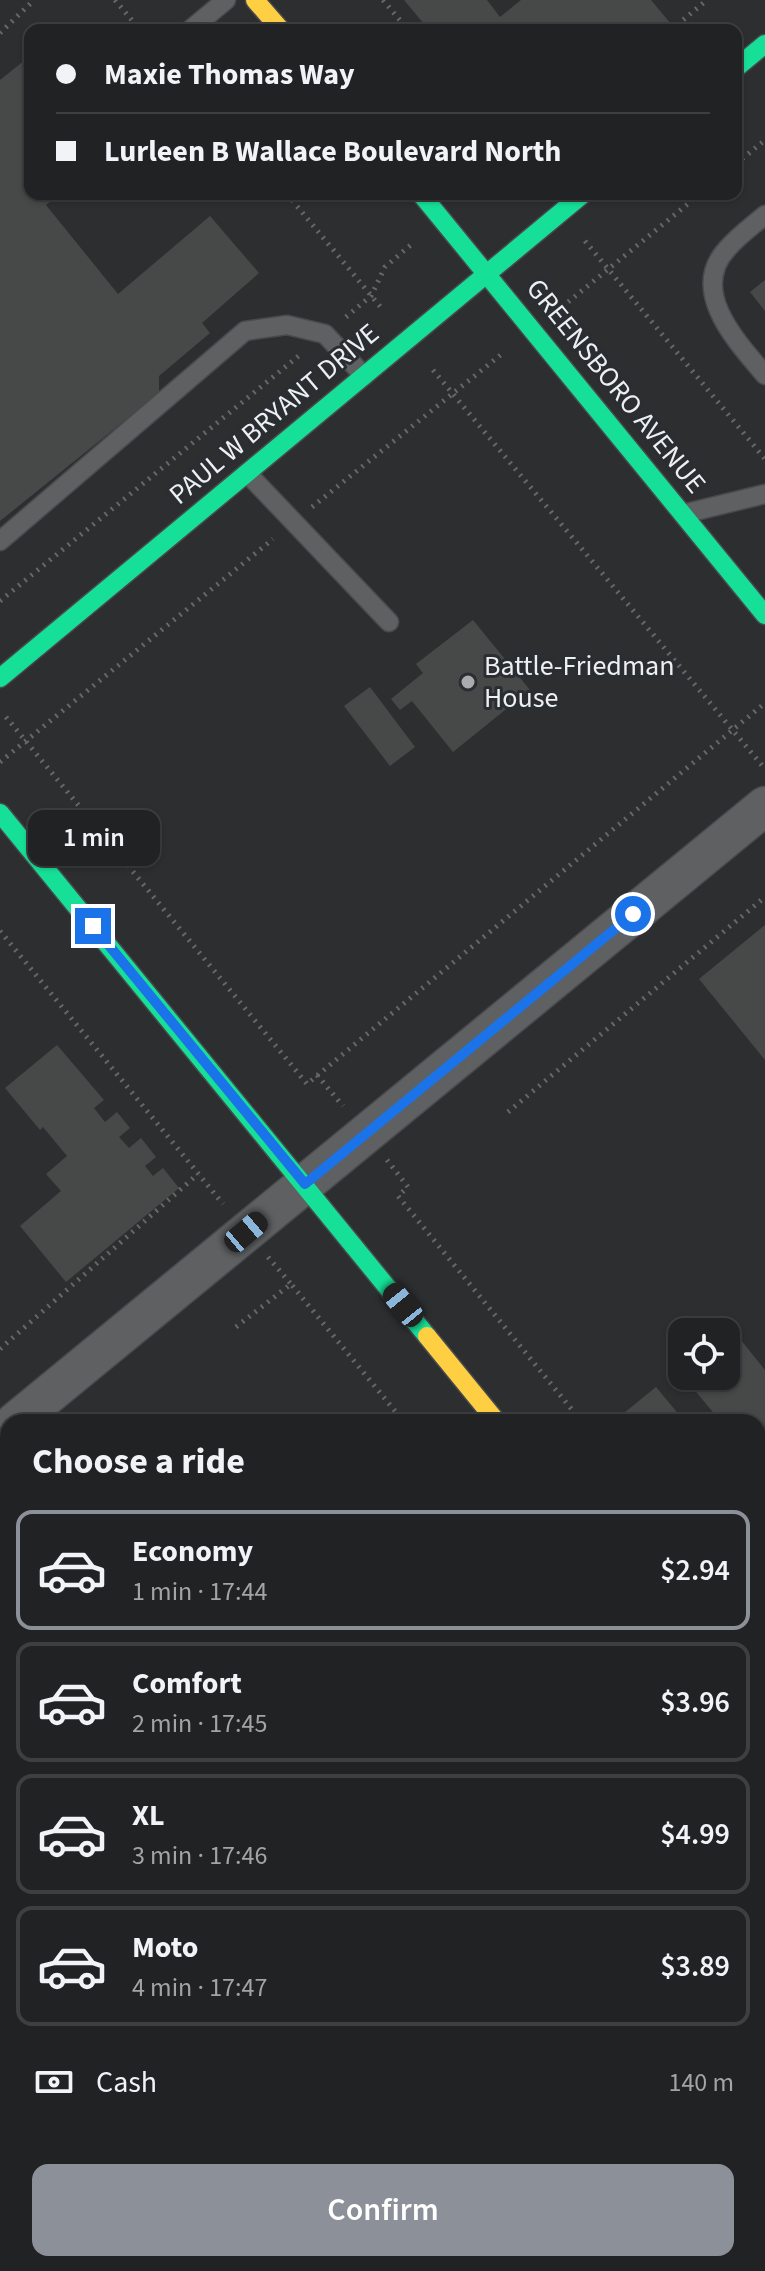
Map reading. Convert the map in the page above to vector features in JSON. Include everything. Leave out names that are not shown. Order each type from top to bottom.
[{"type":"main road","points":[[255,0],[276,24]]},
{"type":"main road","points":[[742,64],[764,49]]},
{"type":"main road","name":"GREENSBORO AVENUE","points":[[426,200],[765,615]]},
{"type":"main road","name":"PAUL W BRYANT DRIVE","points":[[0,678],[576,200]]},
{"type":"main road","points":[[0,813],[491,1414]]},
{"type":"street","points":[[25,1414],[765,806]]},
{"type":"lane","points":[[197,24],[226,0]]},
{"type":"lane","points":[[765,215],[725,250],[714,269],[713,294],[732,337],[765,375]]},
{"type":"lane","points":[[0,541],[245,331],[287,325],[325,334],[364,376]]},
{"type":"lane","points":[[247,473],[389,622]]},
{"type":"lane","points":[[683,514],[765,494]]},
{"type":"path","points":[[0,33],[34,0]]},
{"type":"path","points":[[115,0],[135,24]]},
{"type":"path","points":[[383,0],[403,24]]},
{"type":"path","points":[[678,24],[707,0]]},
{"type":"path","points":[[742,159],[765,140]]},
{"type":"path","points":[[292,200],[765,769]]},
{"type":"path","points":[[0,762],[693,200]]},
{"type":"path","points":[[561,212],[765,459]]},
{"type":"path","points":[[0,601],[371,296],[385,267],[443,219]]},
{"type":"path","points":[[0,710],[307,1084],[765,703]]},
{"type":"path","points":[[508,1112],[765,897]]},
{"type":"path","points":[[0,931],[397,1414]]},
{"type":"path","points":[[317,1075],[408,1187],[398,1196],[575,1414]]},
{"type":"path","points":[[0,1349],[198,1174]]},
{"type":"path","points":[[236,1327],[291,1284]]},
{"type":"building","points":[[404,0],[487,0],[500,17],[521,0],[651,0],[671,24],[424,24]]},
{"type":"building","points":[[24,61],[24,200],[52,200],[46,205],[118,294],[210,216],[259,273],[202,323],[210,333],[159,376],[159,393],[0,521],[0,80]]},
{"type":"building","points":[[765,280],[765,311],[750,292]]},
{"type":"building","name":"Battle-Friedman House","points":[[473,620],[530,690],[453,752],[412,701],[400,710],[391,699],[423,673],[416,664]]},
{"type":"building","points":[[370,687],[415,747],[390,766],[344,706]]},
{"type":"building","points":[[765,925],[765,1060],[699,979]]},
{"type":"building","points":[[57,1045],[104,1100],[94,1108],[105,1122],[117,1112],[130,1128],[119,1137],[129,1148],[141,1138],[156,1157],[145,1166],[153,1176],[163,1168],[179,1188],[66,1282],[20,1226],[61,1191],[46,1174],[67,1156],[43,1127],[40,1130],[5,1088]]},
{"type":"building","points":[[740,1339],[765,1370],[765,1414],[714,1414],[695,1390],[740,1390]]},
{"type":"building","points":[[656,1387],[678,1414],[623,1414]]},
{"type":"traffic: fast","points":[[742,63],[765,44]]},
{"type":"traffic: fast","points":[[426,200],[765,615]]},
{"type":"traffic: fast","points":[[0,678],[576,200]]},
{"type":"traffic: fast","points":[[0,813],[427,1336]]},
{"type":"traffic: slow","points":[[255,0],[276,24]]},
{"type":"traffic: slow","points":[[427,1336],[490,1414]]},
{"type":"place","name":"Battle-Friedman House","points":[[468,682]]},
{"type":"route","points":[[93,926],[305,1184],[633,914]]}]
